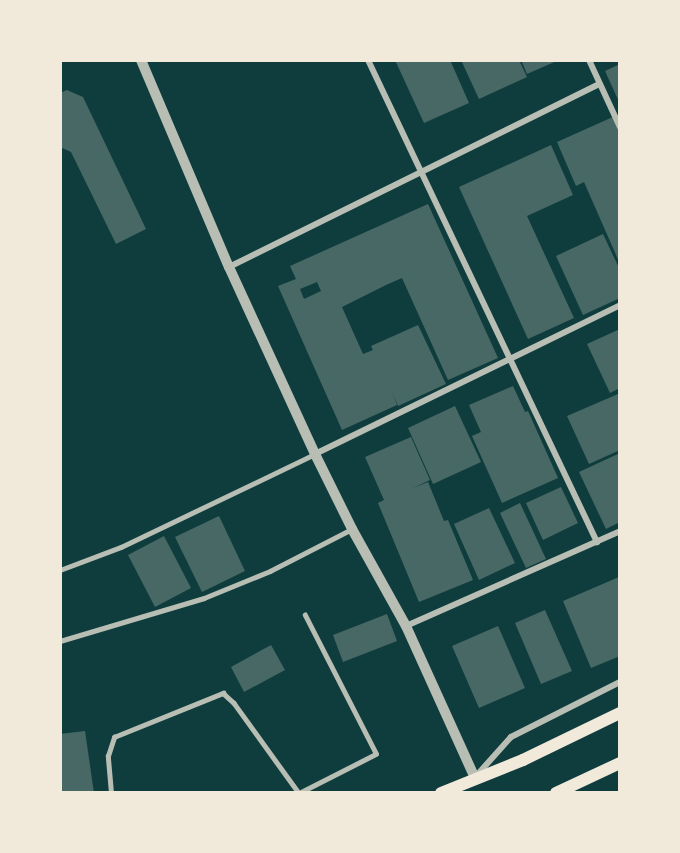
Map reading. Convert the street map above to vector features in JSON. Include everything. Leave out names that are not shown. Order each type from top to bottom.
[{"type":"main road","points":[[441,793],[523,760],[620,713]]},
{"type":"main road","points":[[556,793],[620,763]]},
{"type":"street","points":[[141,60],[229,267],[315,454],[352,529],[406,626],[475,778],[512,737],[620,682]]},
{"type":"street","points":[[368,60],[419,172],[597,542]]},
{"type":"street","points":[[589,60],[620,128]]},
{"type":"street","points":[[229,267],[599,84]]},
{"type":"street","points":[[315,454],[620,305]]},
{"type":"street","points":[[406,626],[620,531]]},
{"type":"lane","points":[[60,570],[121,547],[315,454]]},
{"type":"lane","points":[[60,641],[204,598],[270,571],[352,529]]},
{"type":"lane","points":[[111,793],[108,756],[114,737],[223,693],[234,703],[299,793],[376,754],[305,615]]},
{"type":"building","points":[[395,60],[450,60],[469,103],[424,123]]},
{"type":"building","points":[[461,60],[519,60],[527,77],[479,99]]},
{"type":"building","points":[[521,60],[559,60],[527,74]]},
{"type":"building","points":[[620,64],[620,104],[605,71]]},
{"type":"building","points":[[67,90],[83,97],[146,229],[116,244],[71,152],[60,147],[60,93]]},
{"type":"building","points":[[615,116],[620,128],[620,264],[584,182],[576,186],[557,142]]},
{"type":"building","points":[[551,145],[573,195],[527,216],[574,318],[528,339],[459,187]]},
{"type":"building","points":[[428,204],[498,358],[448,380],[402,278],[386,285],[342,307],[363,354],[373,350],[371,346],[418,325],[446,384],[398,406],[392,392],[397,405],[342,430],[278,286],[296,279],[290,266]],"holes":[[[317,282],[321,291],[304,299],[300,289]]]},
{"type":"building","points":[[603,234],[620,270],[620,298],[583,315],[556,256]]},
{"type":"building","points":[[620,329],[620,388],[610,393],[587,344]]},
{"type":"building","points":[[513,386],[525,412],[528,411],[558,478],[502,503],[472,436],[481,432],[469,405]]},
{"type":"building","points":[[618,394],[620,450],[589,464],[567,416]]},
{"type":"building","points":[[455,406],[481,462],[433,484],[408,428]]},
{"type":"building","points":[[411,437],[430,480],[413,488],[428,482],[444,521],[448,520],[473,580],[419,602],[378,503],[384,500],[365,457]]},
{"type":"building","points":[[620,453],[620,522],[606,529],[579,472]]},
{"type":"building","points":[[561,487],[578,523],[543,540],[526,503]]},
{"type":"building","points":[[520,503],[546,559],[526,568],[500,513]]},
{"type":"building","points":[[489,508],[515,563],[479,580],[454,524]]},
{"type":"building","points":[[219,516],[245,571],[202,592],[175,537]]},
{"type":"building","points":[[164,536],[191,588],[155,607],[128,555]]},
{"type":"building","points":[[619,577],[620,656],[591,668],[563,601]]},
{"type":"building","points":[[545,610],[572,671],[541,684],[515,623]]},
{"type":"building","points":[[387,614],[397,641],[343,662],[333,635]]},
{"type":"building","points":[[498,626],[525,688],[479,708],[452,646]]},
{"type":"building","points":[[271,645],[285,670],[244,692],[231,667]]},
{"type":"building","points":[[85,731],[94,793],[60,793],[60,734]]}]
